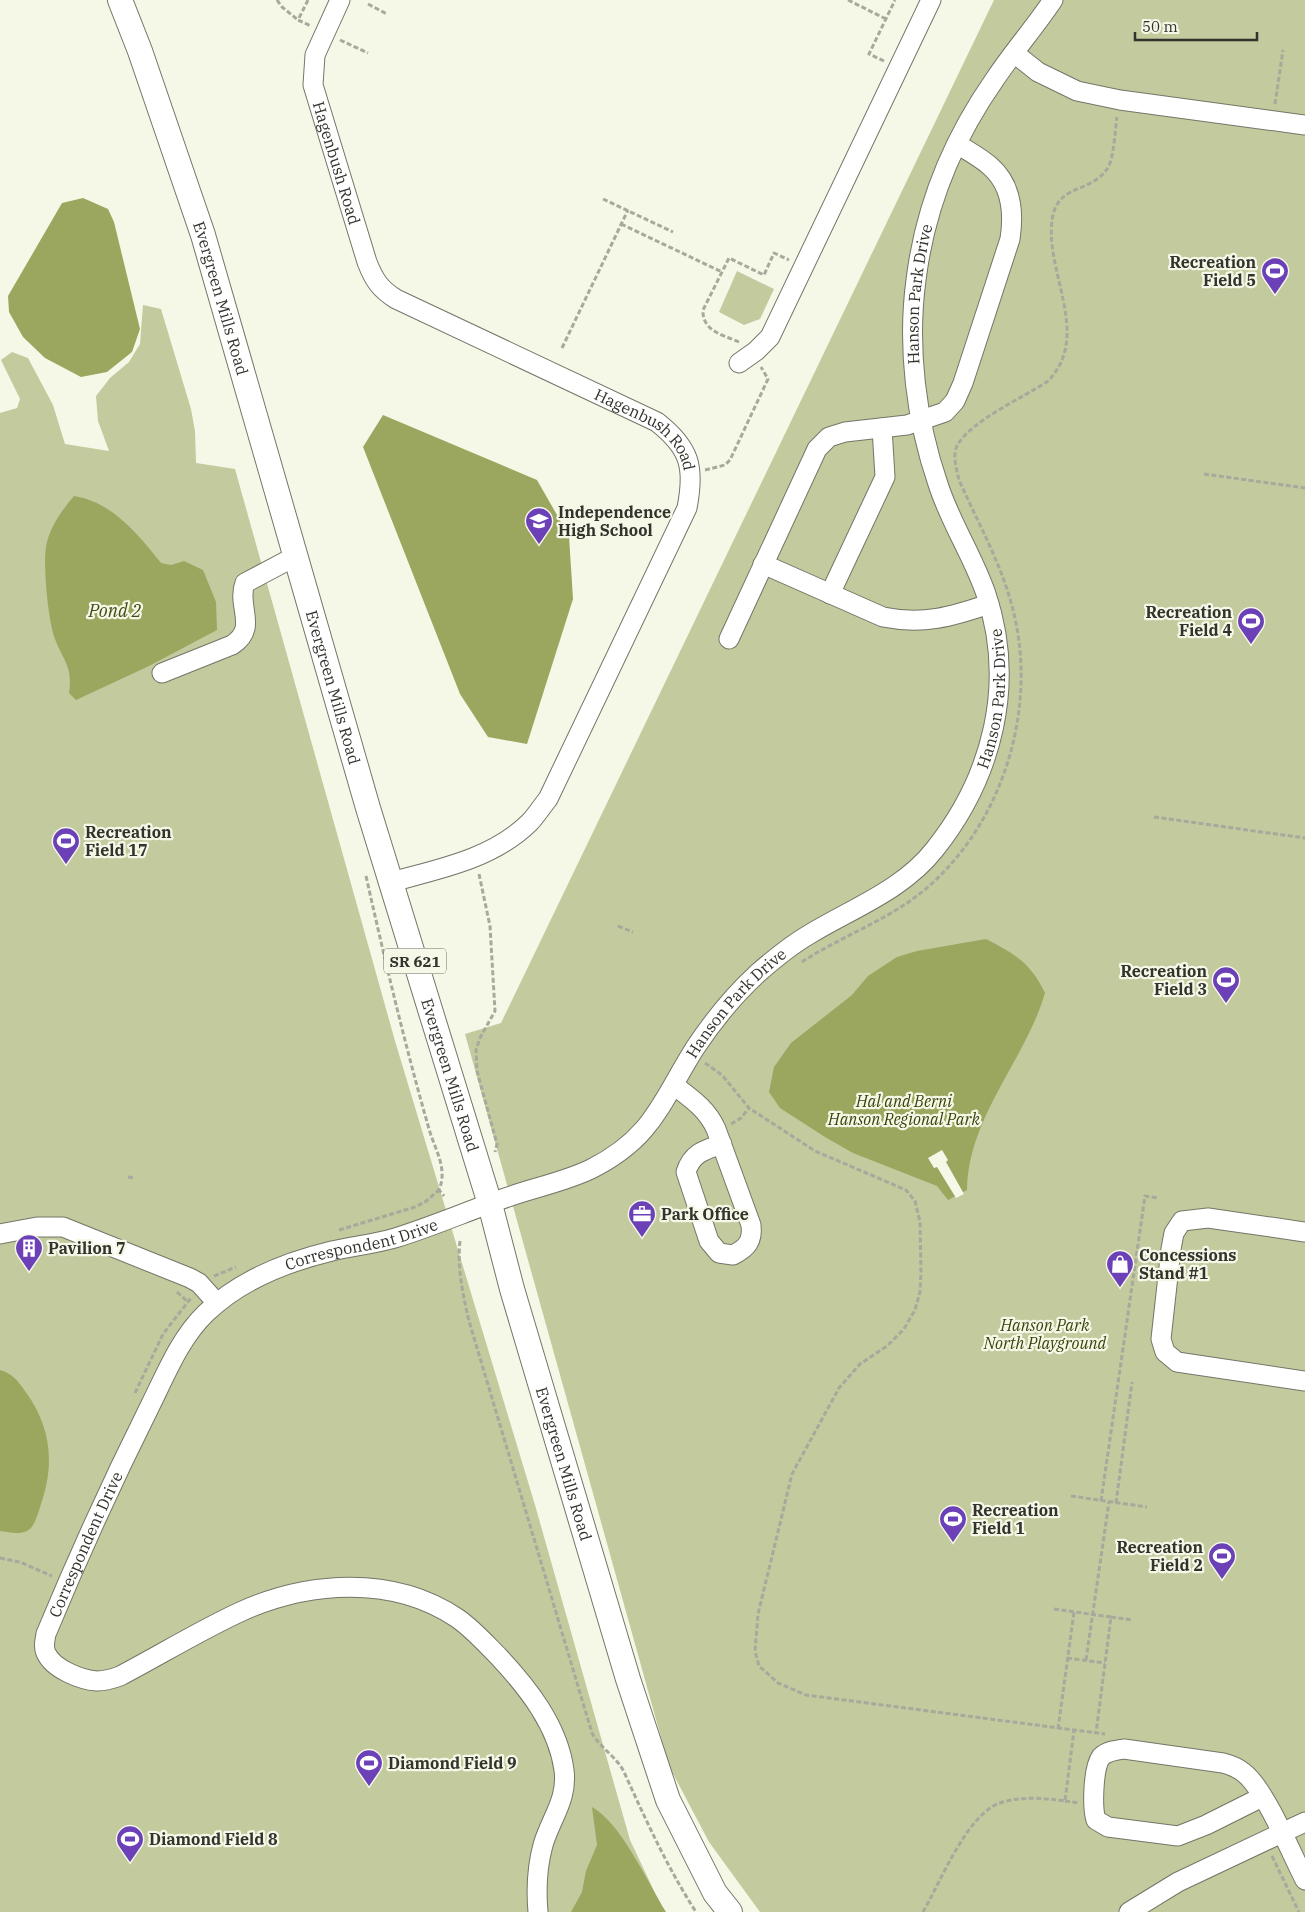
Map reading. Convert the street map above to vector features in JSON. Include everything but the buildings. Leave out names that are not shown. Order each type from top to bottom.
[{"type":"main road","name":"Evergreen Mills Road","points":[[120,0],[140,51],[203,235],[391,882],[490,1204],[514,1298],[654,1762],[682,1829],[715,1893],[730,1912]]},
{"type":"street","name":"Hagenbush Road","points":[[340,0],[315,55],[313,85],[367,262],[373,278],[381,290],[396,299],[657,422],[672,434],[684,449],[690,465],[691,485],[687,508],[548,799],[529,823],[499,845],[457,864],[391,882]]},
{"type":"street","points":[[739,363],[756,351],[770,337],[930,0]]},
{"type":"street","name":"Hanson Park Drive","points":[[490,1204],[510,1196],[558,1183],[589,1170],[616,1155],[637,1137],[651,1122],[675,1086],[706,1031],[730,1001],[754,976],[803,938],[880,896],[902,881],[934,851],[957,817],[986,762],[999,706],[1000,671],[994,619],[937,482],[922,420],[914,362],[915,285],[929,211],[957,144],[991,84],[1053,0]]},
{"type":"street","points":[[1014,53],[1028,66],[1057,83],[1077,91],[1120,100],[1305,125]]},
{"type":"street","points":[[729,639],[817,449],[829,437],[922,420],[945,412],[955,401],[1010,239],[1014,216],[1011,200],[1004,184],[991,166],[957,144]]},
{"type":"street","points":[[830,594],[885,477],[882,428]]},
{"type":"street","points":[[162,673],[232,645],[242,639],[246,628],[241,592],[245,583],[296,556]]},
{"type":"street","points":[[763,564],[883,617],[902,621],[920,622],[945,618],[989,604]]},
{"type":"street","points":[[675,1086],[710,1115],[719,1137],[751,1225],[753,1236],[746,1248],[734,1256],[719,1252],[709,1241],[686,1172],[689,1162],[697,1152],[719,1137]]},
{"type":"street","name":"Correspondent Drive","points":[[490,1204],[394,1238],[333,1251],[292,1263],[258,1276],[217,1303],[199,1320],[179,1350],[128,1451],[44,1642],[46,1653],[55,1664],[70,1672],[96,1681],[120,1676],[241,1611],[276,1598],[332,1587],[368,1587],[409,1596],[446,1612],[463,1623],[503,1661],[530,1694],[550,1725],[561,1753],[566,1786],[558,1813],[543,1844],[539,1861],[536,1895],[538,1912]]},
{"type":"street","points":[[1305,1232],[1208,1218],[1182,1222],[1174,1233],[1171,1249],[1161,1339],[1165,1352],[1177,1362],[1305,1381]]},
{"type":"street","points":[[0,1234],[51,1226],[74,1230],[190,1278],[199,1283],[217,1303]]},
{"type":"street","points":[[1262,1797],[1184,1835],[1172,1836],[1108,1827],[1096,1820],[1093,1809],[1097,1768],[1101,1757],[1111,1751],[1124,1749],[1223,1763],[1235,1767],[1256,1785],[1305,1880]]},
{"type":"street","points":[[1130,1912],[1178,1882],[1305,1822]]},
{"type":"path","points":[[277,0],[282,7],[298,20]]},
{"type":"path","points":[[848,0],[886,18]]},
{"type":"path","points":[[894,0],[869,54],[898,68]]},
{"type":"path","points":[[368,4],[387,14]]},
{"type":"path","points":[[1272,121],[1283,50]]},
{"type":"path","points":[[799,964],[901,907],[929,886],[958,856],[983,822],[998,788],[1020,710],[1022,682],[1018,635],[1005,583],[959,480],[955,464],[956,447],[971,428],[1048,381],[1056,372],[1062,360],[1067,343],[1067,322],[1050,246],[1052,217],[1056,202],[1069,191],[1083,187],[1097,179],[1108,168],[1120,100]]},
{"type":"path","points":[[603,199],[673,232]]},
{"type":"path","points":[[562,348],[628,210]]},
{"type":"path","points":[[621,224],[722,272]]},
{"type":"path","points":[[1204,474],[1305,488]]},
{"type":"path","points":[[1154,817],[1305,838]]},
{"type":"path","points":[[478,871],[490,926],[495,1011],[480,1038],[476,1050],[477,1064],[496,1144],[494,1160]]},
{"type":"path","points":[[366,876],[398,1020],[432,1139],[442,1165],[443,1176],[439,1190],[444,1196]]},
{"type":"path","points":[[618,926],[633,932]]},
{"type":"path","points":[[701,1069],[708,1056]]},
{"type":"path","points":[[705,1062],[722,1075],[749,1108],[815,1151],[906,1190],[915,1201],[918,1212],[921,1251],[920,1292],[915,1310],[904,1329],[886,1346],[860,1364],[839,1388],[792,1474],[758,1614],[755,1651],[759,1666],[778,1683],[806,1695],[1111,1735]]},
{"type":"path","points":[[719,1137],[741,1118],[749,1108]]},
{"type":"path","points":[[128,1177],[134,1178]]},
{"type":"path","points":[[1101,1501],[1145,1196],[1160,1198]]},
{"type":"path","points":[[460,1241],[458,1255],[469,1321],[592,1733],[598,1744],[623,1770],[655,1842],[696,1912]]},
{"type":"path","points":[[42,1246],[60,1247],[81,1254]]},
{"type":"path","points":[[168,1288],[177,1292],[188,1302]]},
{"type":"path","points":[[1116,1503],[1132,1382]]},
{"type":"path","points":[[1070,1496],[1147,1507]]},
{"type":"path","points":[[1086,1660],[1109,1502]]},
{"type":"path","points":[[0,1558],[20,1562],[69,1583]]},
{"type":"path","points":[[1054,1609],[1133,1620]]},
{"type":"path","points":[[1058,1729],[1074,1612]]},
{"type":"path","points":[[1096,1733],[1111,1617]]},
{"type":"path","points":[[1067,1658],[1105,1663]]},
{"type":"path","points":[[923,1912],[979,1816],[1000,1803],[1030,1798],[1064,1801],[1074,1730]]},
{"type":"path","points":[[1271,1856],[1299,1912]]},
{"type":"green space","name":"Hal and Berni Hanson Regional Park","points":[[994,0],[1305,0],[1305,1912],[760,1912],[709,1842],[669,1766],[465,1034],[501,1023]]},
{"type":"green space","points":[[737,271],[774,289],[760,319],[744,325],[719,312]]},
{"type":"green space","points":[[143,305],[161,309],[191,409],[195,431],[196,463],[235,469],[395,1041],[535,1505],[630,1840],[664,1912],[0,1912],[0,413],[17,408],[20,399],[1,360],[12,352],[28,358],[53,405],[65,444],[109,451],[98,421],[96,396],[110,378],[129,362],[140,344]]},
{"type":"water","points":[[83,198],[108,209],[114,222],[140,329],[132,352],[107,372],[81,377],[45,358],[23,337],[9,312],[8,296],[62,203]]},
{"type":"water","points":[[383,415],[537,480],[569,536],[573,599],[527,744],[488,737],[460,694],[363,447]]},
{"type":"water","name":"Pond 2","points":[[74,496],[88,499],[112,512],[143,541],[161,563],[171,565],[184,561],[203,570],[216,602],[217,630],[149,666],[76,700],[69,693],[69,671],[52,631],[45,566],[46,547],[50,533],[61,513]]},
{"type":"water","points":[[986,939],[1021,960],[1034,974],[1045,993],[1025,1042],[987,1114],[977,1138],[970,1163],[967,1190],[948,1200],[937,1186],[853,1153],[780,1108],[769,1092],[774,1067],[791,1043],[852,995],[868,976],[897,957],[917,951]]},
{"type":"water","points":[[0,1370],[14,1378],[34,1404],[45,1432],[48,1446],[48,1474],[39,1511],[30,1529],[20,1533],[0,1531]]},
{"type":"water","points":[[592,1807],[603,1815],[623,1840],[666,1912],[571,1912],[582,1892],[586,1871],[597,1845]]},
{"type":"pier","points":[[942,1150],[948,1160],[946,1162],[964,1194],[956,1198],[937,1167],[934,1168],[928,1158]]},
{"type":"place","name":"Recreation Field 5","points":[[1275,295]]},
{"type":"place","name":"Independence High School","points":[[539,545]]},
{"type":"place","name":"Recreation Field 4","points":[[1251,645]]},
{"type":"place","name":"Recreation Field 17","points":[[66,865]]},
{"type":"place","name":"Recreation Field 3","points":[[1226,1004]]},
{"type":"place","name":"Park Office","points":[[642,1238]]},
{"type":"place","name":"Pavilion 7","points":[[29,1272]]},
{"type":"place","name":"Concessions Stand #1","points":[[1120,1288]]},
{"type":"place","name":"Recreation Field 1","points":[[953,1543]]},
{"type":"place","name":"Recreation Field 2","points":[[1222,1580]]},
{"type":"place","name":"Diamond Field 9","points":[[369,1787]]},
{"type":"place","name":"Diamond Field 8","points":[[130,1863]]},
{"type":"park label","name":"Hanson Park North Playground","points":[[1045,1334]]}]
